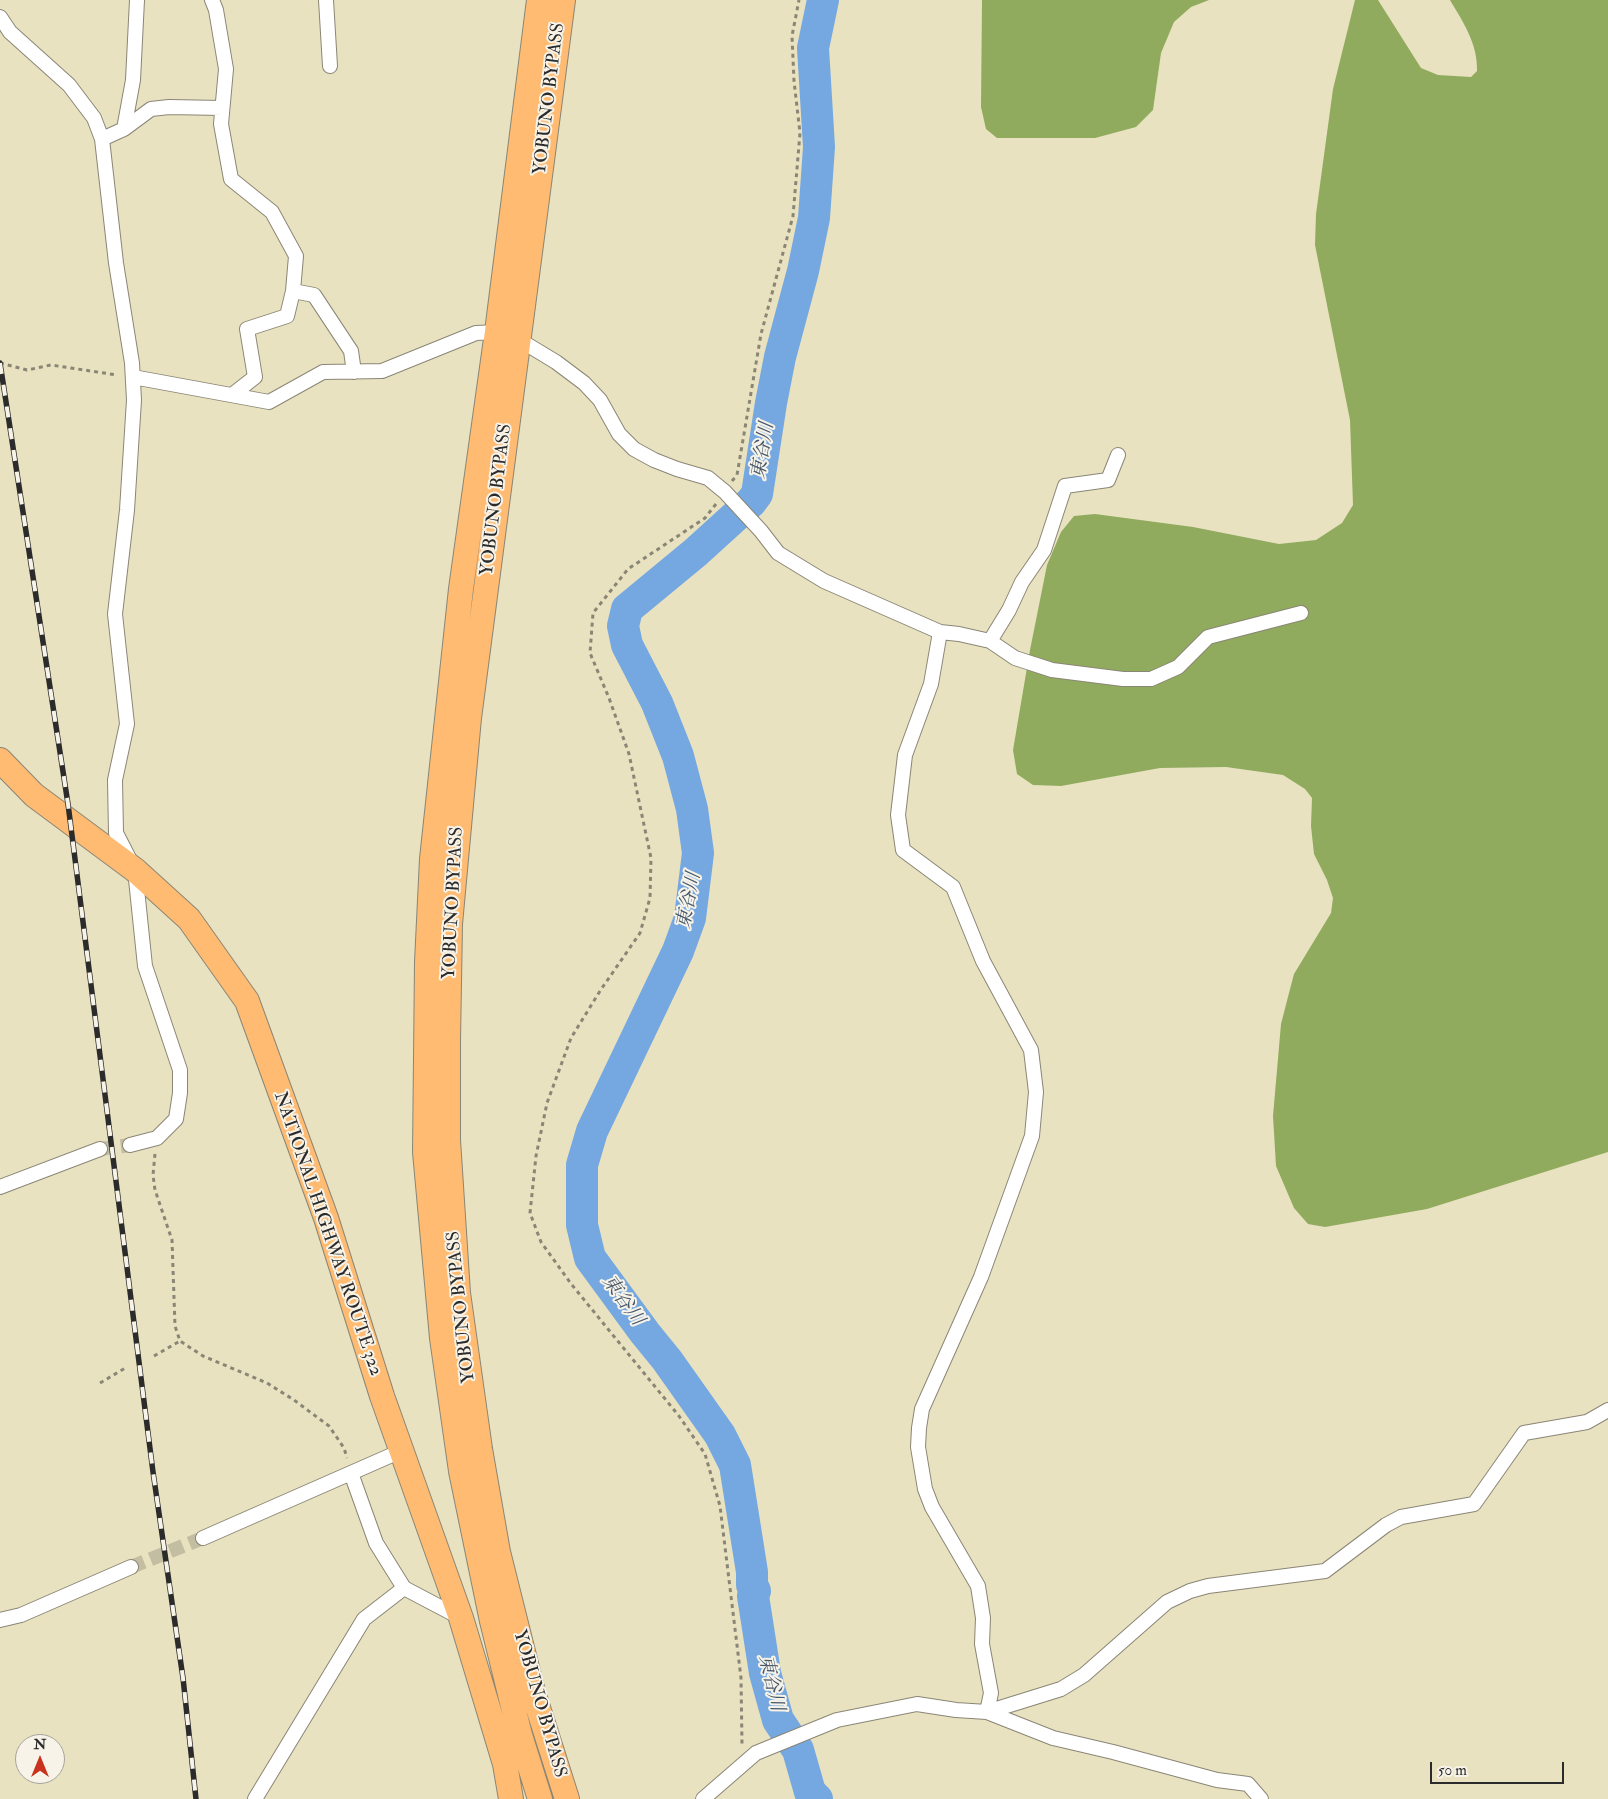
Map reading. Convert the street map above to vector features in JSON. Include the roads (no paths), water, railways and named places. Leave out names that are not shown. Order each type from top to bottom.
[{"type":"highway","name":"YOBUNO BYPASS","points":[[539,0],[450,924],[448,1140],[458,1294],[496,1543],[533,1692],[567,1799]]},
{"type":"highway","name":"YOBUNO BYPASS","points":[[540,1799],[520,1735],[492,1621],[461,1471],[440,1320],[425,1152],[427,962],[432,859],[461,589],[508,335],[563,0]]},
{"type":"highway","name":"NATIONAL HIGHWAY ROUTE 322","points":[[0,760],[34,795],[135,870],[189,918],[247,1001],[326,1218],[382,1396],[461,1618],[505,1764],[511,1799]]},
{"type":"street","points":[[124,129],[133,80],[137,0]]},
{"type":"street","points":[[212,0],[216,10],[226,69],[221,124],[231,179],[272,212],[296,256],[293,292],[287,316],[247,329],[254,377],[232,395]]},
{"type":"street","points":[[326,0],[330,66]]},
{"type":"street","points":[[0,17],[10,32],[69,85],[94,118],[102,138],[116,263],[133,377],[134,400],[127,510],[115,614],[126,724],[115,780],[116,833],[135,870],[145,966],[180,1070],[180,1093],[176,1119],[157,1138],[130,1145]]},
{"type":"street","points":[[102,138],[124,129],[152,109],[169,107],[222,108]]},
{"type":"street","points":[[293,292],[314,295],[351,351],[354,372]]},
{"type":"street","points":[[133,377],[269,402],[323,372],[382,371],[476,333],[508,335],[584,383],[600,400],[619,434],[634,449],[654,460],[708,478],[725,492],[761,531],[778,553],[824,581],[940,632],[990,641],[1015,658],[1052,670],[1123,679],[1151,679],[1178,667],[1208,637],[1301,613]]},
{"type":"street","points":[[990,641],[1022,582],[1044,550],[1065,486],[1108,480],[1118,454]]},
{"type":"street","points":[[940,632],[931,684],[905,755],[898,815],[903,850],[953,887],[983,961],[1032,1050],[1036,1092],[1032,1136],[981,1277],[922,1410],[918,1428],[918,1447],[925,1489],[932,1507],[978,1586],[983,1618],[982,1644],[991,1693],[986,1712]]},
{"type":"street","points":[[0,1187],[100,1149]]},
{"type":"street","points":[[986,1712],[1061,1689],[1084,1676],[1167,1602],[1190,1591],[1208,1586],[1325,1571],[1386,1525],[1401,1518],[1474,1504],[1524,1433],[1586,1422],[1608,1410]]},
{"type":"street","points":[[203,1538],[401,1451]]},
{"type":"street","points":[[351,1473],[376,1543],[404,1588],[461,1618]]},
{"type":"street","points":[[0,1620],[21,1614],[131,1567]]},
{"type":"street","points":[[255,1799],[364,1619],[404,1588]]},
{"type":"street","points":[[703,1799],[756,1753],[836,1720],[917,1704],[986,1712],[1054,1738],[1217,1780],[1248,1784],[1261,1799]]},
{"type":"waterway","name":"東谷川","points":[[817,1799],[810,1792],[798,1750],[778,1720],[765,1673],[753,1596],[755,1591],[752,1585],[752,1572],[735,1465],[720,1435],[667,1360],[590,1258],[582,1225],[582,1165],[592,1131],[678,951],[690,918],[698,853],[692,809],[678,756],[657,703],[627,645],[623,626],[627,609],[696,552],[751,502],[757,494],[780,357],[803,271],[814,218],[819,147],[813,48],[823,0]]},
{"type":"tunnel","points":[[100,1149],[130,1145]]},
{"type":"tunnel","points":[[131,1567],[203,1538]]},
{"type":"railway","points":[[0,363],[68,804],[153,1472],[183,1678],[196,1799]]}]
